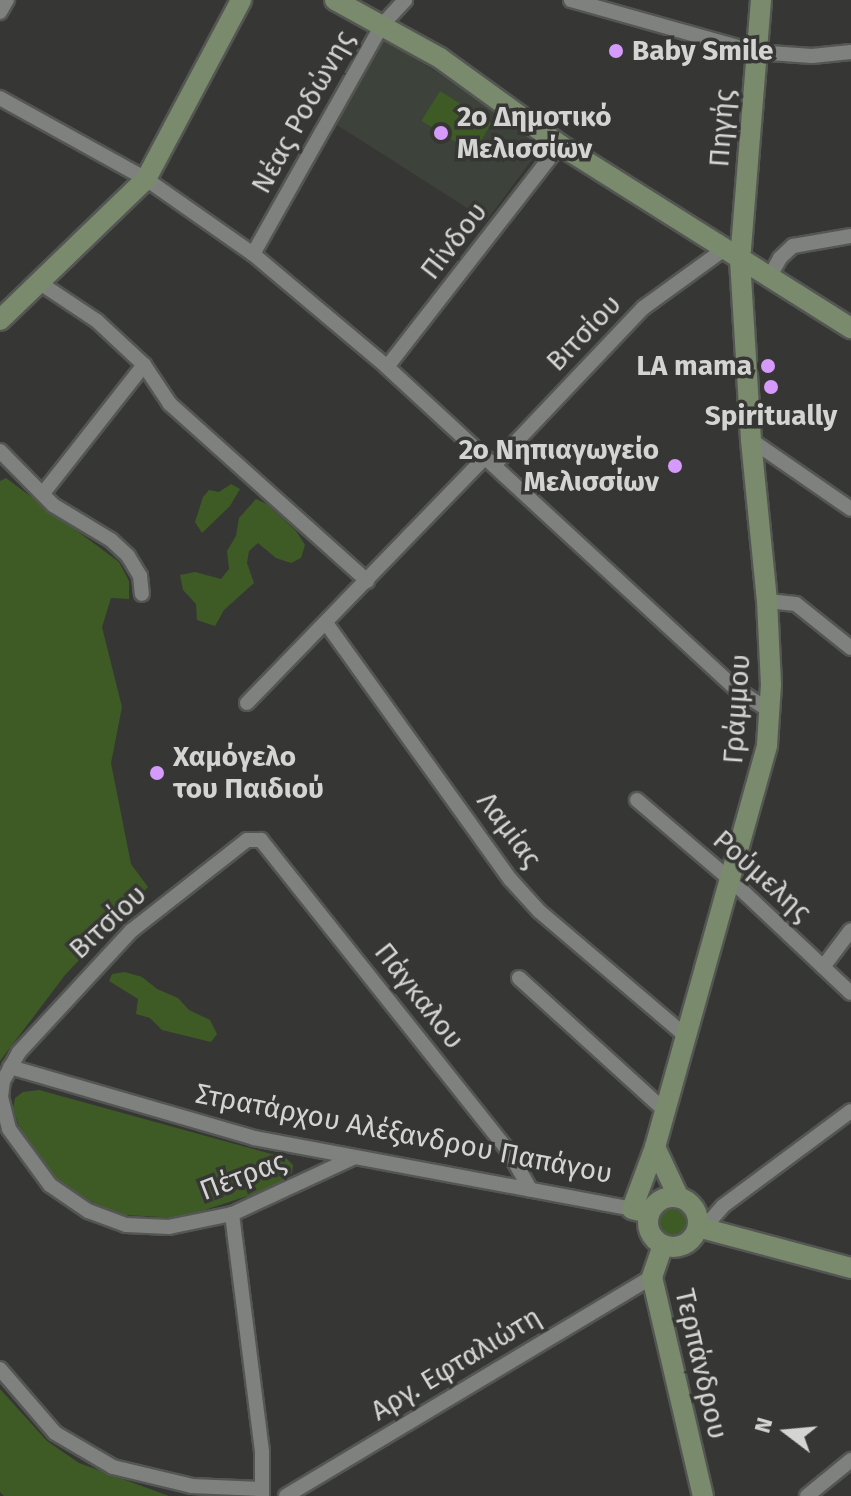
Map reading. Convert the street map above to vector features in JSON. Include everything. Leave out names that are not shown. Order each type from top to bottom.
[{"type":"street","points":[[0,12],[7,0]]},
{"type":"street","points":[[0,320],[146,179],[241,0]]},
{"type":"street","points":[[335,0],[440,58],[560,145],[731,256],[851,328]]},
{"type":"street","name":"Νέας Ροδώνης","points":[[253,254],[382,25],[405,0]]},
{"type":"street","points":[[571,0],[756,52],[812,56],[851,52]]},
{"type":"street","name":"Πηγής","points":[[731,256],[744,212],[761,0]]},
{"type":"street","points":[[0,98],[146,179],[253,254],[387,367],[736,689],[770,711]]},
{"type":"street","name":"Πίνδου","points":[[387,367],[560,145]]},
{"type":"street","points":[[704,238],[727,231],[744,212]]},
{"type":"street","points":[[769,278],[780,258],[793,246],[851,236]]},
{"type":"street","name":"Γράμμου","points":[[641,1211],[664,1110],[759,785],[770,711],[767,601],[731,256]]},
{"type":"street","name":"Βιτσίου","points":[[247,703],[643,308],[731,256]]},
{"type":"street","points":[[40,283],[97,321],[144,365],[170,404],[367,581]]},
{"type":"street","points":[[44,492],[144,365]]},
{"type":"street","points":[[751,440],[851,509]]},
{"type":"street","points":[[0,451],[68,516],[111,540],[128,556],[140,576],[142,594]]},
{"type":"street","points":[[767,601],[782,600],[796,604],[851,648]]},
{"type":"street","name":"Λαμίας","points":[[326,623],[510,879],[539,911],[686,1036]]},
{"type":"street","name":"Ρούμελης","points":[[637,800],[732,881],[851,993]]},
{"type":"street","name":"Βιτσίου","points":[[10,1067],[68,995],[131,931],[247,840],[261,840]]},
{"type":"street","name":"Πάγκαλου","points":[[261,840],[509,1152],[530,1189]]},
{"type":"street","points":[[823,967],[851,930]]},
{"type":"street","points":[[519,978],[664,1110]]},
{"type":"street","name":"Στρατάρχου Αλέξανδρου Παπάγου","points":[[10,1067],[210,1127],[641,1211]]},
{"type":"street","name":"Πέτρας","points":[[10,1067],[1,1097],[9,1129],[50,1185],[88,1211],[126,1225],[169,1227],[232,1214],[355,1157]]},
{"type":"street","points":[[679,1198],[658,1202],[641,1211],[651,1235],[663,1245],[685,1245],[723,1206],[851,1111]]},
{"type":"street","points":[[655,1147],[679,1198],[694,1209],[701,1228]]},
{"type":"street","points":[[0,1369],[55,1433],[113,1467],[192,1486],[261,1492],[262,1452],[232,1214]]},
{"type":"street","points":[[701,1228],[851,1268]]},
{"type":"street","name":"Τερπάνδρου","points":[[663,1245],[652,1277],[703,1496]]},
{"type":"street","name":"Αργ. Εφταλιώτη","points":[[286,1496],[652,1277]]},
{"type":"street","points":[[807,1496],[851,1460]]},
{"type":"shaded area","name":"2ο Δημοτικό Μελισσίων","points":[[383,38],[546,141],[484,224],[486,220],[337,125]]},
{"type":"green space","points":[[440,91],[492,123],[473,153],[421,121]]},
{"type":"green space","points":[[6,478],[119,562],[129,581],[129,599],[111,598],[102,627],[122,707],[111,763],[131,864],[148,887],[65,975],[0,1061],[0,481]]},
{"type":"green space","points":[[231,484],[240,489],[230,506],[202,533],[195,522],[203,497],[209,490],[219,492]]},
{"type":"green space","points":[[256,499],[267,504],[296,531],[305,545],[301,558],[291,563],[276,558],[258,543],[249,551],[247,563],[254,583],[224,610],[215,626],[197,620],[196,604],[183,590],[180,575],[195,572],[221,579],[229,569],[227,551],[236,536],[239,518]]},
{"type":"green space","points":[[125,972],[142,977],[157,989],[178,998],[189,1010],[210,1020],[217,1034],[211,1042],[162,1030],[150,1018],[136,1014],[138,999],[109,981],[112,974]]},
{"type":"green space","points":[[39,1090],[286,1158],[293,1165],[292,1173],[285,1180],[260,1192],[180,1218],[124,1215],[96,1204],[53,1178],[20,1129],[13,1109],[15,1098],[23,1092]]},
{"type":"green space","points":[[672,1208],[682,1212],[686,1222],[682,1232],[672,1236],[662,1232],[658,1222],[662,1212]]},
{"type":"green space","points":[[0,1389],[47,1441],[79,1463],[169,1496],[4,1496],[0,1492]]},
{"type":"place","name":"Baby Smile","points":[[616,51]]},
{"type":"place","name":"2ο Δημοτικό Μελισσίων","points":[[441,133]]},
{"type":"place","name":"LA mama","points":[[768,366]]},
{"type":"place","name":"Spiritually","points":[[771,387]]},
{"type":"place","name":"2ο Νηπιαγωγείο Μελισσίων","points":[[675,466]]},
{"type":"place","name":"Χαμόγελο του Παιδιού","points":[[157,773]]}]
